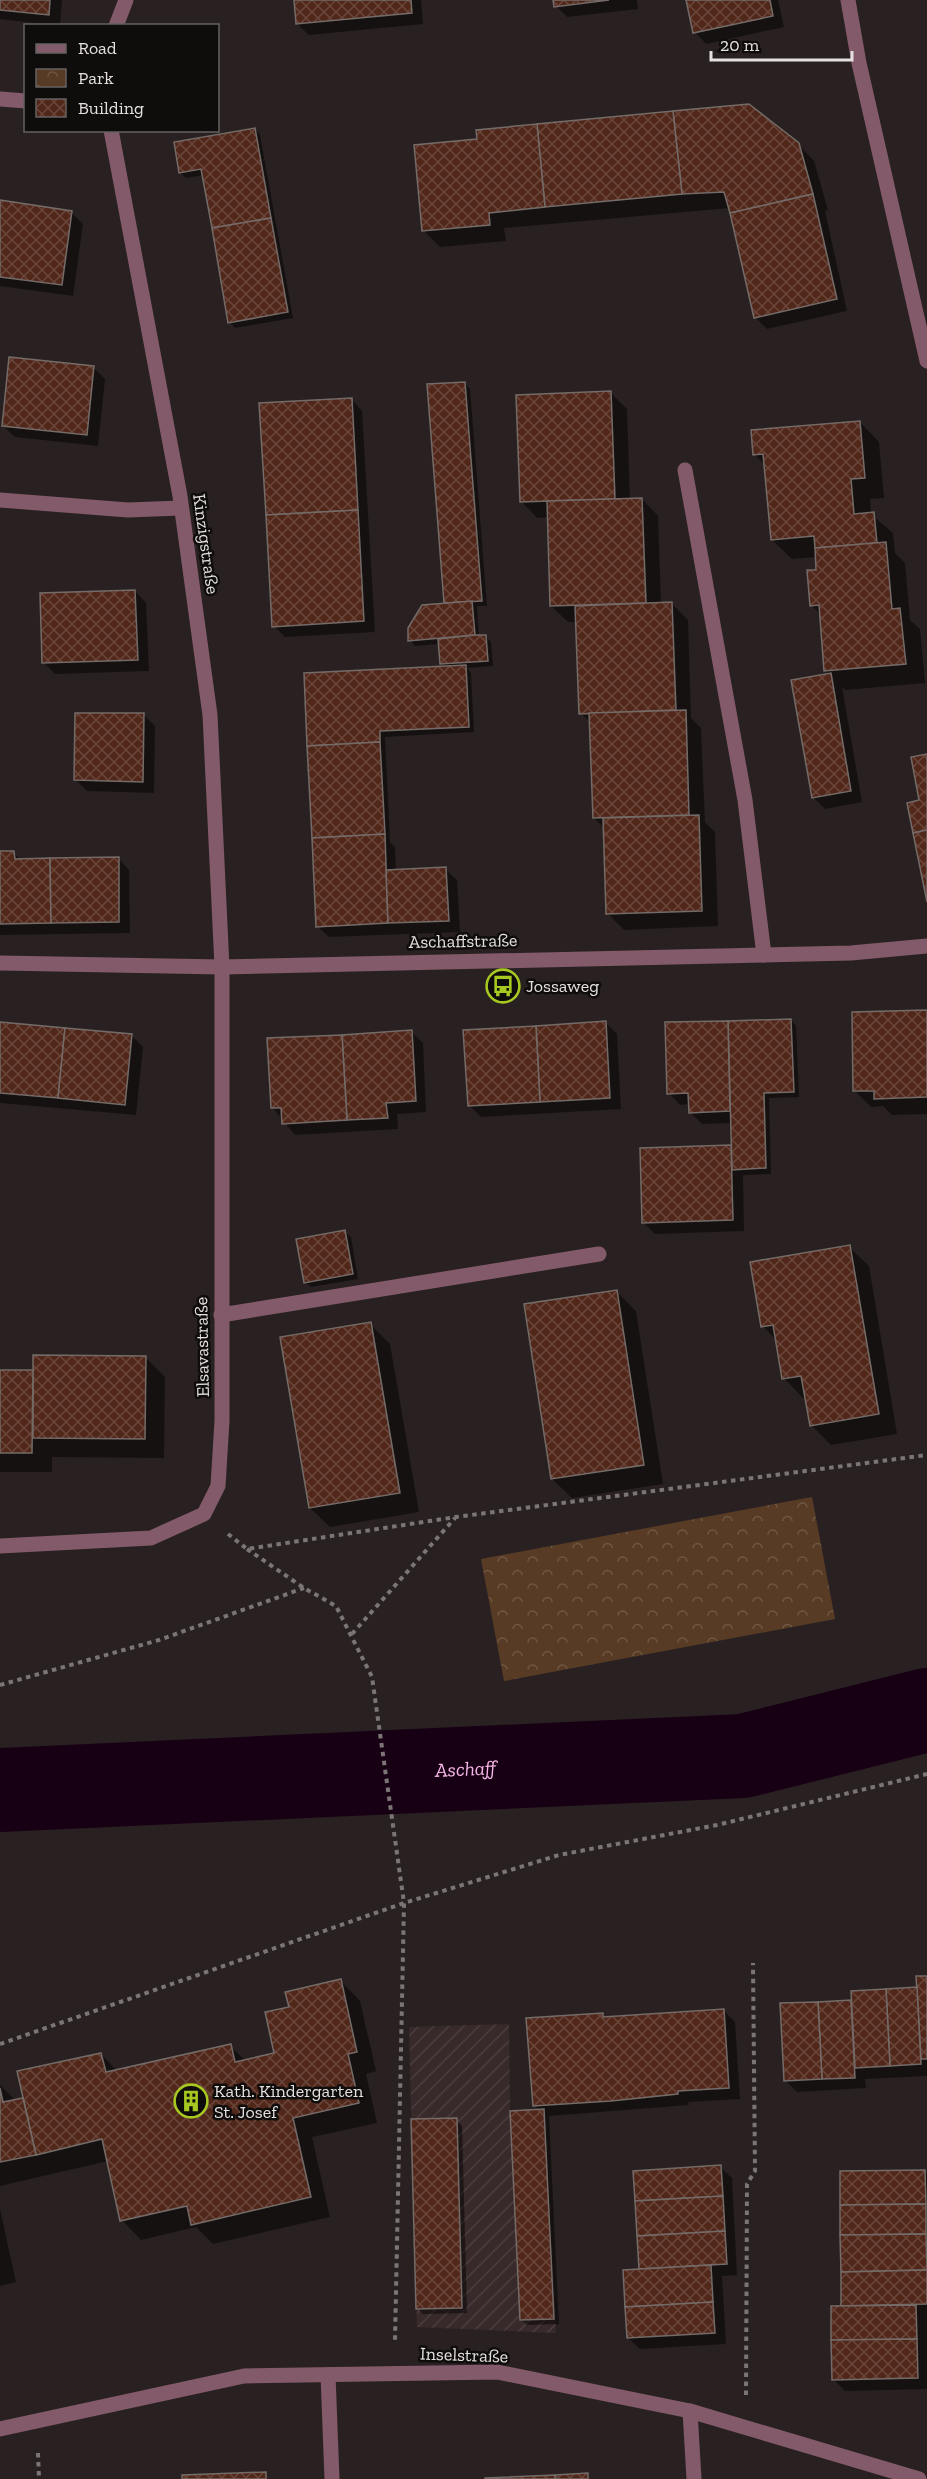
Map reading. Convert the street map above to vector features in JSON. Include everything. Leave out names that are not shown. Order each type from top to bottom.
[{"type":"street","points":[[117,24],[126,0]]},
{"type":"street","points":[[848,0],[859,63],[927,361]]},
{"type":"street","points":[[0,99],[24,101]]},
{"type":"street","name":"Kinzigstraße","points":[[111,132],[181,508],[210,715],[222,967]]},
{"type":"street","points":[[686,471],[745,800],[764,955]]},
{"type":"street","points":[[0,500],[128,510],[181,508]]},
{"type":"street","name":"Aschaffstraße","points":[[0,963],[222,967],[851,953],[927,946]]},
{"type":"street","name":"Elsavastraße","points":[[204,1514],[218,1486],[222,1421],[222,967]]},
{"type":"street","points":[[221,1315],[599,1254]]},
{"type":"street","points":[[0,1546],[151,1538],[204,1514]]},
{"type":"street","name":"Inselstraße","points":[[0,2429],[244,2376],[497,2372],[690,2410],[919,2479]]},
{"type":"street","points":[[328,2375],[332,2479]]},
{"type":"street","points":[[690,2410],[694,2479]]},
{"type":"path","points":[[247,1549],[456,1517],[927,1455]]},
{"type":"path","points":[[204,1514],[247,1549],[304,1588],[336,1606],[372,1677],[404,1903],[394,2322],[397,2373]]},
{"type":"path","points":[[352,1634],[456,1517]]},
{"type":"path","points":[[0,1684],[159,1640],[304,1588]]},
{"type":"path","points":[[0,2044],[404,1903],[559,1855],[717,1825],[927,1774]]},
{"type":"path","points":[[746,2427],[747,2184],[755,2171],[753,1963]]},
{"type":"shaded area","points":[[509,2024],[510,2110],[544,2109],[556,2333],[417,2327],[409,2027]]},
{"type":"green space","points":[[812,1497],[835,1619],[504,1681],[481,1559]]},
{"type":"building","points":[[0,0],[50,0],[49,15],[0,10]]},
{"type":"building","points":[[294,0],[411,0],[412,13],[296,24]]},
{"type":"building","points":[[553,0],[609,0],[554,7]]},
{"type":"building","points":[[686,0],[770,0],[773,16],[693,33]]},
{"type":"building","points":[[749,104],[799,143],[813,194],[730,213],[724,192],[682,194],[673,111]]},
{"type":"building","points":[[673,111],[682,194],[545,207],[537,124]]},
{"type":"building","points":[[537,124],[545,207],[489,213],[490,225],[422,231],[414,145],[477,139],[476,130]]},
{"type":"building","points":[[255,128],[271,218],[212,228],[201,169],[179,173],[174,142]]},
{"type":"building","points":[[813,194],[837,299],[754,318],[730,213]]},
{"type":"building","points":[[0,200],[72,211],[62,285],[0,277]]},
{"type":"building","points":[[271,218],[288,312],[228,323],[212,228]]},
{"type":"building","points":[[9,357],[94,366],[87,435],[2,426]]},
{"type":"building","points":[[465,382],[482,601],[444,603],[427,384]]},
{"type":"building","points":[[611,391],[615,499],[520,502],[516,395]]},
{"type":"building","points":[[352,398],[358,510],[266,515],[259,403]]},
{"type":"building","points":[[860,421],[865,478],[851,479],[854,514],[874,512],[877,543],[815,548],[814,536],[771,540],[763,454],[753,455],[751,430]]},
{"type":"building","points":[[642,498],[646,603],[550,606],[547,501]]},
{"type":"building","points":[[358,510],[364,621],[272,627],[266,515]]},
{"type":"building","points":[[886,542],[892,609],[900,608],[906,664],[824,671],[819,605],[810,606],[807,570],[816,570],[815,548]]},
{"type":"building","points":[[135,590],[138,660],[42,663],[40,593]]},
{"type":"building","points":[[472,601],[475,635],[408,641],[408,628],[422,605]]},
{"type":"building","points":[[672,602],[676,710],[579,714],[575,606]]},
{"type":"building","points":[[486,635],[488,661],[440,664],[438,639]]},
{"type":"building","points":[[466,665],[469,727],[380,731],[380,742],[307,746],[304,673]]},
{"type":"building","points":[[831,673],[851,791],[812,798],[791,680]]},
{"type":"building","points":[[686,710],[689,815],[593,818],[589,713]]},
{"type":"building","points":[[75,713],[144,713],[143,782],[74,780]]},
{"type":"building","points":[[380,742],[385,834],[312,838],[307,746]]},
{"type":"building","points":[[927,754],[927,830],[913,833],[907,803],[919,800],[911,757]]},
{"type":"building","points":[[699,815],[702,911],[606,914],[603,818]]},
{"type":"building","points":[[927,830],[927,902],[913,833]]},
{"type":"building","points":[[385,834],[388,923],[316,927],[312,838]]},
{"type":"building","points":[[0,851],[14,851],[15,859],[50,858],[51,923],[0,924]]},
{"type":"building","points":[[119,857],[119,922],[51,923],[50,858]]},
{"type":"building","points":[[446,867],[449,921],[388,923],[386,870]]},
{"type":"building","points":[[927,1010],[927,1097],[874,1099],[874,1091],[853,1091],[852,1012]]},
{"type":"building","points":[[791,1019],[794,1092],[764,1093],[766,1168],[732,1170],[728,1021]]},
{"type":"building","points":[[606,1021],[610,1098],[540,1102],[536,1026]]},
{"type":"building","points":[[728,1021],[730,1111],[689,1113],[688,1093],[667,1094],[665,1022]]},
{"type":"building","points":[[0,1022],[65,1028],[58,1098],[0,1093]]},
{"type":"building","points":[[536,1026],[540,1102],[468,1106],[463,1030]]},
{"type":"building","points":[[65,1028],[132,1034],[125,1105],[58,1098]]},
{"type":"building","points":[[412,1030],[416,1101],[386,1103],[388,1118],[347,1120],[342,1035]]},
{"type":"building","points":[[342,1035],[347,1120],[282,1124],[281,1108],[271,1108],[267,1038]]},
{"type":"building","points":[[731,1145],[733,1220],[642,1223],[640,1148]]},
{"type":"building","points":[[345,1230],[353,1274],[304,1283],[296,1239]]},
{"type":"building","points":[[850,1245],[879,1414],[810,1426],[801,1376],[782,1379],[773,1325],[761,1327],[750,1262]]},
{"type":"building","points":[[617,1290],[644,1465],[551,1479],[524,1304]]},
{"type":"building","points":[[371,1322],[400,1493],[309,1508],[280,1337]]},
{"type":"building","points":[[33,1355],[146,1356],[145,1439],[33,1438]]},
{"type":"building","points":[[0,1370],[33,1370],[32,1453],[0,1453]]},
{"type":"building","points":[[916,1976],[927,1976],[927,2059],[921,2059]]},
{"type":"building","name":"Kath. Kindergarten St. Josef","points":[[341,1979],[357,2052],[348,2054],[359,2103],[293,2118],[311,2197],[191,2225],[187,2206],[120,2221],[102,2139],[36,2155],[17,2071],[101,2053],[106,2072],[231,2044],[235,2062],[274,2053],[265,2012],[289,2007],[285,1992]]},
{"type":"building","points":[[917,1987],[921,2064],[890,2066],[886,1989]]},
{"type":"building","points":[[886,1989],[890,2066],[855,2068],[851,1991]]},
{"type":"building","points":[[851,2000],[855,2078],[822,2079],[818,2002]]},
{"type":"building","points":[[818,2002],[822,2079],[784,2081],[780,2003]]},
{"type":"building","points":[[724,2009],[729,2088],[678,2091],[678,2094],[611,2101],[533,2106],[526,2018],[603,2013],[603,2017]]},
{"type":"building","points":[[0,2088],[3,2102],[23,2098],[36,2155],[0,2162]]},
{"type":"building","points":[[544,2109],[554,2319],[520,2320],[510,2111]]},
{"type":"building","points":[[457,2118],[462,2308],[416,2309],[411,2119]]},
{"type":"building","points":[[721,2165],[723,2196],[635,2201],[633,2171]]},
{"type":"building","points":[[925,2170],[926,2204],[840,2205],[840,2171]]},
{"type":"building","points":[[723,2196],[725,2231],[637,2236],[635,2201]]},
{"type":"building","points":[[926,2204],[926,2234],[840,2235],[840,2205]]},
{"type":"building","points":[[725,2231],[727,2264],[639,2269],[637,2236]]},
{"type":"building","points":[[926,2234],[927,2270],[841,2272],[840,2235]]},
{"type":"building","points":[[711,2265],[713,2302],[625,2307],[623,2270]]},
{"type":"building","points":[[927,2270],[927,2304],[841,2306],[841,2272]]},
{"type":"building","points":[[713,2302],[715,2333],[627,2338],[625,2307]]},
{"type":"building","points":[[916,2305],[917,2339],[831,2340],[831,2306]]},
{"type":"building","points":[[917,2339],[918,2378],[832,2380],[831,2340]]},
{"type":"building","points":[[266,2472],[266,2479],[182,2479],[182,2475]]},
{"type":"building","points":[[588,2473],[588,2479],[555,2479],[555,2475]]},
{"type":"building","points":[[555,2475],[555,2479],[485,2479],[485,2478]]},
{"type":"waterway","name":"Aschaff","points":[[0,1790],[743,1756],[927,1710]]},
{"type":"place","name":"Jossaweg","points":[[503,986]]},
{"type":"place","name":"Kath. Kindergarten St. Josef","points":[[191,2101]]}]
